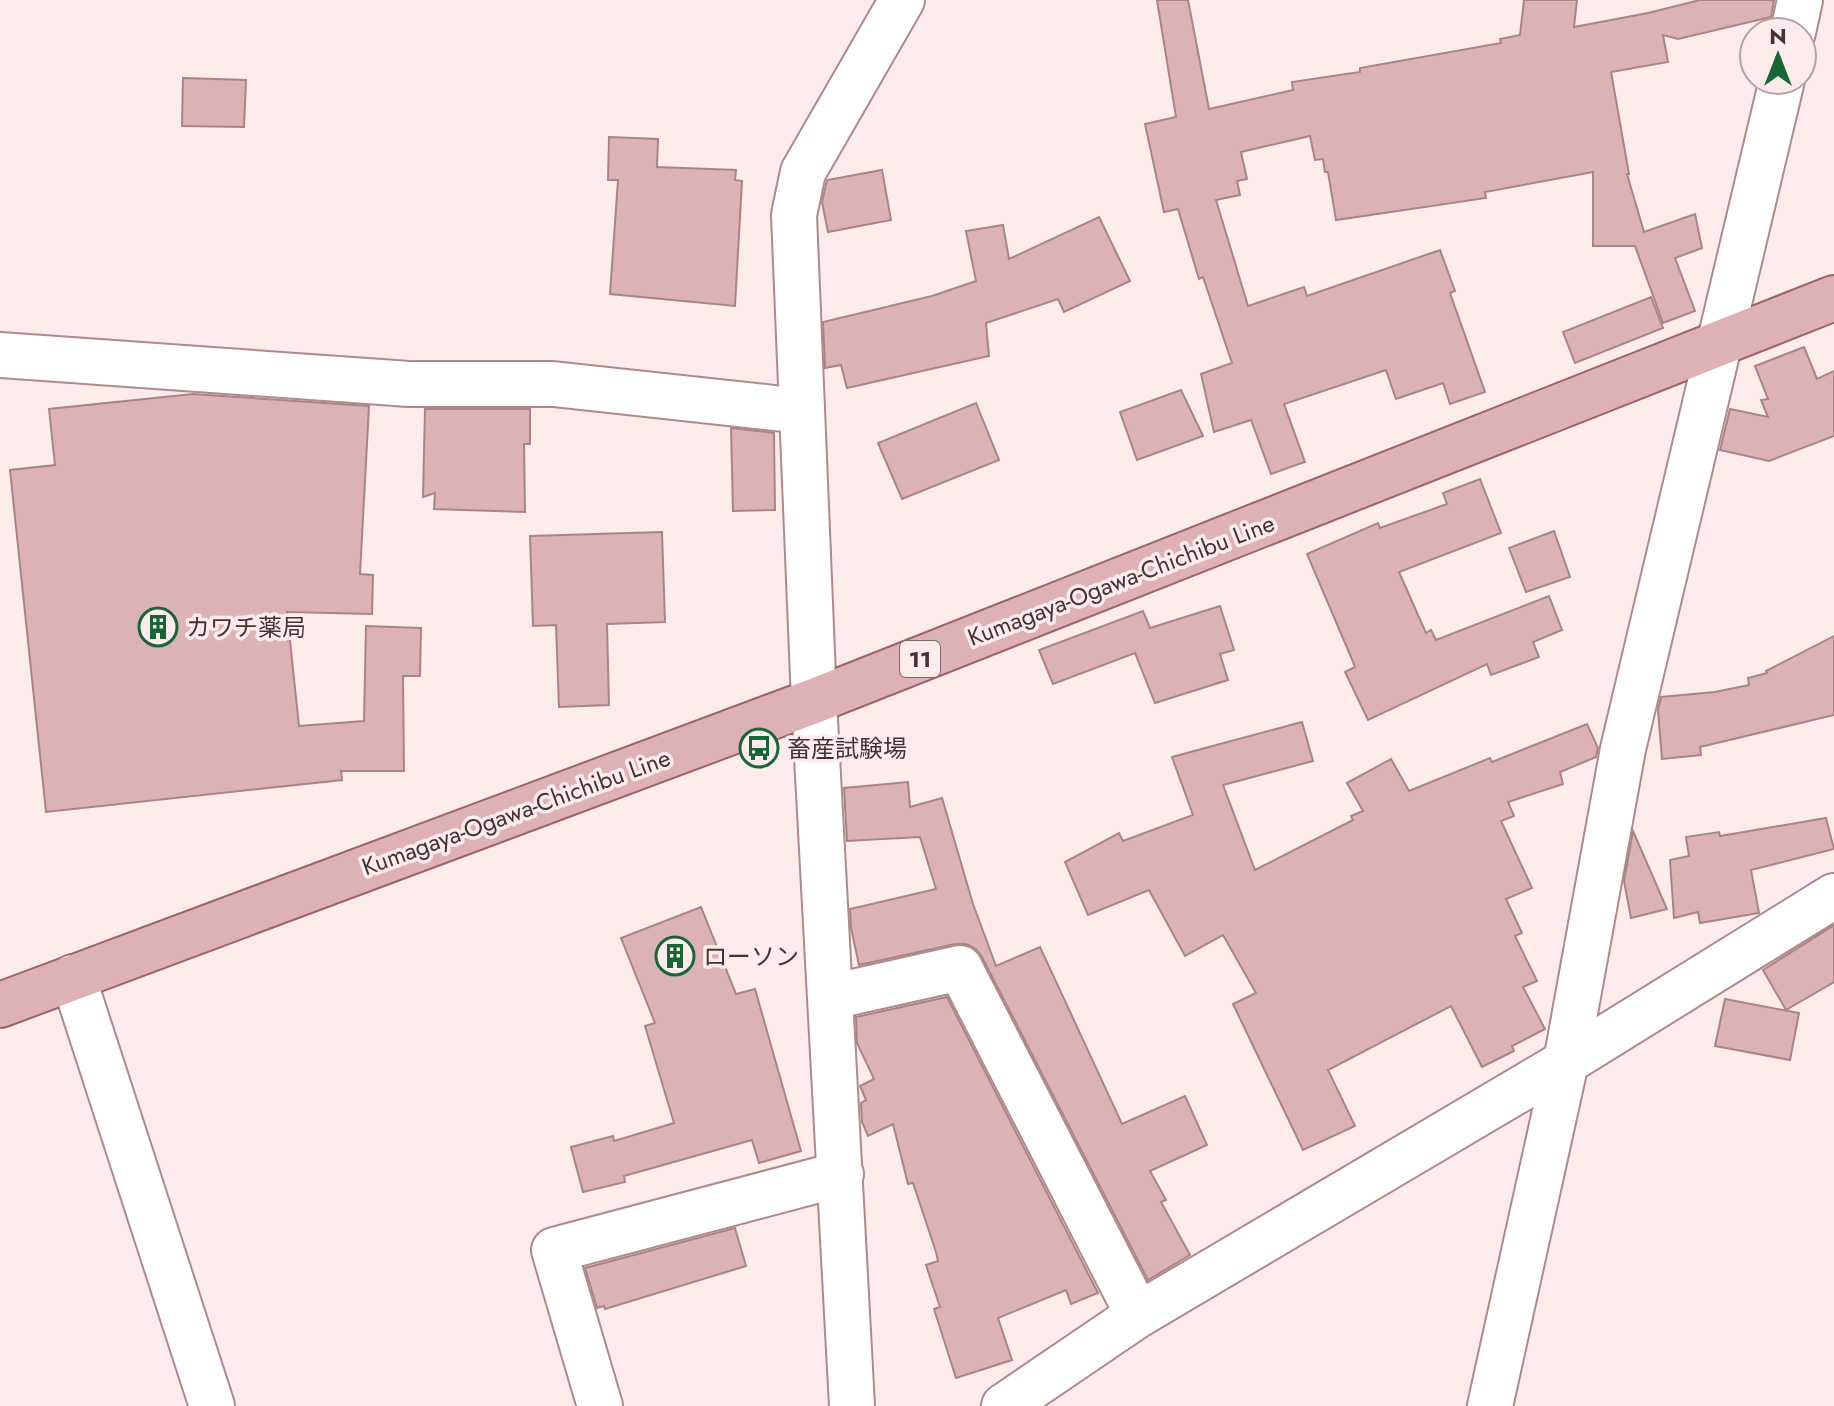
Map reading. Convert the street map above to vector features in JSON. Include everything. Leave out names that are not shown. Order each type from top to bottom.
[{"type":"main road","name":"Kumagaya-Ogawa-Chichibu Line","points":[[0,1005],[814,701],[1834,298]]},
{"type":"street","points":[[852,1406],[814,701],[794,215],[803,172],[902,0]]},
{"type":"street","points":[[1490,1406],[1566,1062],[1623,749],[1778,96]]},
{"type":"street","points":[[0,355],[409,384],[553,384],[802,411]]},
{"type":"street","points":[[1004,1406],[1138,1315],[1566,1062],[1834,896]]},
{"type":"street","points":[[831,997],[960,968],[1138,1315]]},
{"type":"street","points":[[73,977],[212,1406]]},
{"type":"street","points":[[600,1406],[554,1250],[841,1174]]},
{"type":"building","points":[[1157,0],[1188,0],[1209,109],[1293,90],[1292,82],[1360,72],[1360,68],[1501,43],[1500,39],[1520,35],[1524,0],[1577,0],[1574,27],[1700,0],[1774,0],[1771,16],[1738,16],[1738,25],[1678,39],[1663,35],[1668,62],[1611,72],[1627,174],[1644,232],[1695,214],[1702,248],[1675,258],[1695,311],[1663,323],[1635,246],[1593,246],[1593,172],[1485,192],[1486,198],[1336,220],[1328,172],[1325,172],[1323,159],[1315,160],[1310,136],[1241,152],[1247,179],[1237,181],[1240,195],[1216,200],[1248,306],[1304,287],[1307,296],[1440,250],[1455,291],[1450,293],[1485,392],[1450,404],[1443,383],[1396,399],[1386,370],[1284,404],[1305,462],[1271,474],[1251,420],[1214,432],[1201,374],[1232,363],[1203,277],[1199,279],[1178,209],[1164,212],[1145,124],[1176,117]]},
{"type":"building","points":[[183,78],[246,80],[244,127],[182,126]]},
{"type":"building","points":[[609,137],[658,139],[657,167],[736,170],[735,180],[742,181],[735,306],[610,294],[618,180],[608,180]]},
{"type":"building","points":[[882,170],[891,220],[828,232],[822,202],[827,180]]},
{"type":"building","points":[[1099,217],[1130,281],[1064,312],[1058,299],[986,323],[989,356],[847,388],[841,365],[825,368],[823,322],[932,296],[976,281],[966,231],[1003,225],[1009,259]]},
{"type":"building","points":[[1651,297],[1663,328],[1575,363],[1563,332]]},
{"type":"building","points":[[1804,347],[1817,379],[1834,371],[1834,436],[1769,461],[1720,450],[1730,409],[1768,417],[1761,400],[1768,399],[1755,366]]},
{"type":"building","points":[[1181,390],[1203,436],[1137,460],[1120,412]]},
{"type":"building","name":"カワチ薬局","points":[[193,394],[369,406],[360,574],[373,575],[372,614],[287,612],[299,726],[364,721],[366,626],[421,628],[420,676],[403,676],[404,771],[341,771],[342,780],[46,812],[10,470],[55,465],[49,409]]},
{"type":"building","points":[[976,403],[999,460],[902,499],[878,443]]},
{"type":"building","points":[[425,409],[530,409],[530,444],[524,444],[525,512],[434,509],[435,493],[423,497]]},
{"type":"building","points":[[731,428],[774,433],[775,510],[733,511]]},
{"type":"building","points":[[1480,479],[1501,533],[1399,572],[1426,633],[1431,630],[1436,640],[1549,596],[1562,630],[1533,642],[1539,657],[1491,675],[1487,664],[1368,720],[1345,672],[1355,667],[1307,554],[1378,523],[1380,528],[1447,504],[1443,493]]},
{"type":"building","points":[[1554,531],[1570,577],[1526,592],[1509,548]]},
{"type":"building","points":[[662,532],[665,622],[607,624],[609,705],[559,707],[556,625],[533,626],[530,536]]},
{"type":"building","points":[[1220,606],[1234,650],[1220,654],[1228,680],[1155,703],[1135,653],[1053,684],[1039,650],[1143,611],[1150,628]]},
{"type":"building","points":[[1834,636],[1834,715],[1700,747],[1701,755],[1662,759],[1658,710],[1661,697],[1749,685],[1748,678],[1767,673]]},
{"type":"building","points":[[1302,722],[1313,761],[1223,785],[1255,870],[1353,820],[1351,816],[1363,811],[1347,783],[1391,759],[1409,791],[1587,724],[1598,748],[1596,757],[1560,772],[1563,784],[1508,802],[1514,816],[1501,821],[1532,888],[1506,899],[1522,933],[1515,936],[1537,981],[1523,987],[1545,1029],[1512,1046],[1514,1051],[1482,1067],[1451,1006],[1328,1070],[1355,1126],[1303,1150],[1233,1004],[1256,993],[1223,935],[1185,956],[1149,890],[1088,915],[1065,862],[1119,833],[1123,841],[1193,815],[1172,757]]},
{"type":"building","points":[[908,782],[910,807],[942,798],[973,904],[996,966],[1040,947],[1122,1124],[1185,1096],[1207,1145],[1150,1171],[1166,1200],[1161,1202],[1190,1255],[1148,1280],[976,949],[966,944],[955,944],[859,965],[850,909],[936,889],[920,837],[847,841],[844,788]]},
{"type":"building","points":[[1826,818],[1834,849],[1751,870],[1759,913],[1700,923],[1698,912],[1674,918],[1670,860],[1689,856],[1686,837],[1719,832],[1720,836]]},
{"type":"building","points":[[1633,831],[1667,909],[1631,918],[1624,881]]},
{"type":"building","points":[[701,907],[736,994],[755,989],[801,1151],[759,1163],[752,1140],[624,1176],[625,1182],[583,1192],[571,1147],[613,1136],[614,1141],[674,1123],[645,1026],[655,1023],[621,938]]},
{"type":"building","points":[[1834,925],[1834,982],[1786,1010],[1763,970]]},
{"type":"building","points":[[947,997],[1098,1293],[1071,1304],[1066,1290],[998,1318],[1012,1360],[956,1378],[934,1309],[940,1307],[926,1265],[938,1261],[936,1252],[913,1183],[908,1184],[893,1124],[868,1136],[862,1122],[861,1103],[866,1100],[860,1086],[874,1079],[857,1043],[856,1017]]},
{"type":"building","points":[[1725,999],[1799,1013],[1790,1060],[1715,1046]]},
{"type":"building","points":[[735,1228],[746,1266],[605,1309],[604,1306],[597,1308],[585,1268]]},
{"type":"place","name":"カワチ薬局","points":[[158,627]]},
{"type":"place","name":"畜産試験場","points":[[759,748]]},
{"type":"place","name":"ローソン","points":[[675,956]]}]
